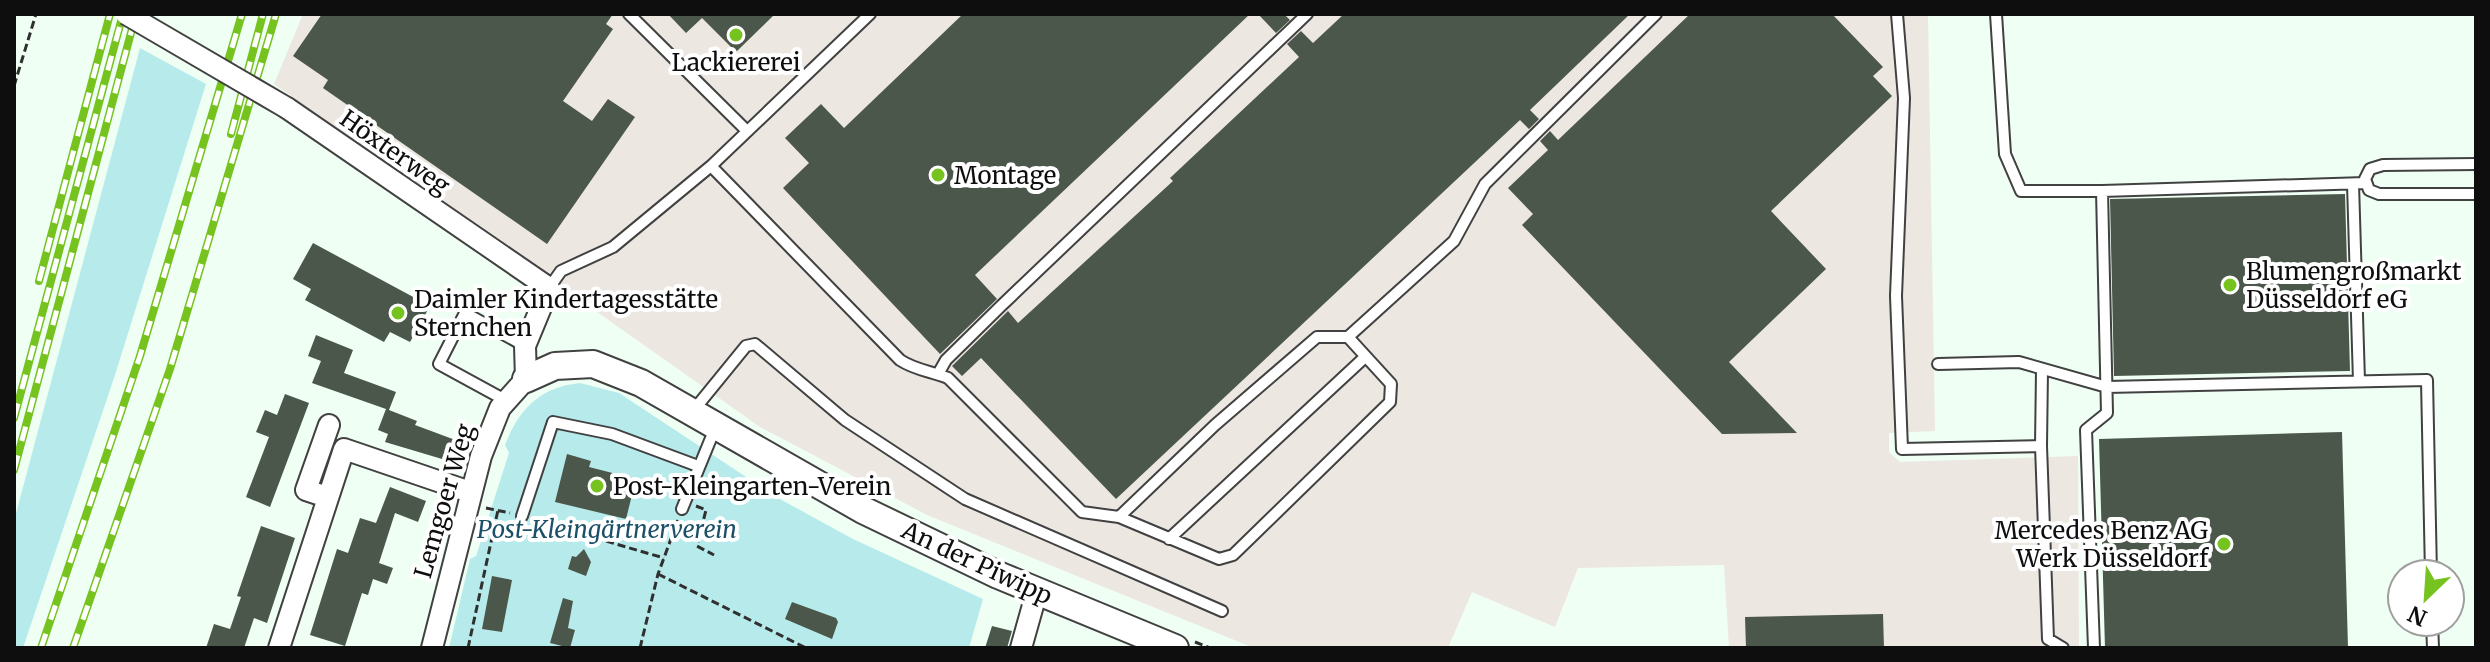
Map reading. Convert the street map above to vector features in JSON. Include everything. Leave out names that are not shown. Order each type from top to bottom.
[{"type":"street","name":"Höxterweg","points":[[126,14],[287,108],[549,288]]},
{"type":"street","points":[[526,379],[525,346],[549,288]]},
{"type":"street","name":"An der Piwipp","points":[[526,379],[555,366],[593,364],[641,383],[863,510],[1037,591],[1175,648]]},
{"type":"street","name":"Lemgoer Weg","points":[[432,648],[470,492],[489,434],[505,400],[526,379]]},
{"type":"street","points":[[327,497],[306,490],[326,433],[344,449],[470,492]]},
{"type":"street","points":[[279,648],[344,449]]},
{"type":"street","points":[[1021,648],[1037,591]]},
{"type":"lane","points":[[629,14],[747,131]]},
{"type":"lane","points":[[549,288],[561,271],[613,247],[711,166],[870,14]]},
{"type":"lane","points":[[938,374],[946,360],[1002,305],[1307,14]]},
{"type":"lane","points":[[1119,517],[1215,425],[1317,337],[1348,337],[1454,241],[1485,184],[1656,14]]},
{"type":"lane","points":[[1897,14],[1904,98],[1896,296],[1902,449],[2041,446]]},
{"type":"lane","points":[[1996,14],[2005,154],[2021,191],[2365,183]]},
{"type":"lane","points":[[2365,183],[2370,169],[2383,165],[2476,164]]},
{"type":"lane","points":[[711,166],[900,360],[916,370],[948,378],[1082,512],[1119,517],[1219,559],[1233,555],[1390,402],[1391,384],[1348,337]]},
{"type":"lane","points":[[2365,183],[2374,193],[2476,194]]},
{"type":"lane","points":[[2353,184],[2359,381]]},
{"type":"lane","points":[[2094,648],[2086,430],[2107,413],[2102,191]]},
{"type":"lane","points":[[505,400],[439,364],[465,313],[525,346]]},
{"type":"lane","points":[[692,412],[746,346],[755,344],[845,420],[965,499],[1222,611]]},
{"type":"lane","points":[[1169,539],[1364,358]]},
{"type":"lane","points":[[1938,364],[2019,362],[2107,387],[2427,380],[2431,558]]},
{"type":"lane","points":[[2042,370],[2041,446],[2048,639],[2063,648]]},
{"type":"lane","points":[[522,516],[553,422],[612,434],[698,466]]},
{"type":"lane","points":[[684,505],[716,424]]},
{"type":"path","points":[[14,86],[36,14]]},
{"type":"path","points":[[640,648],[658,574],[684,505],[706,510],[697,546],[714,555]]},
{"type":"path","points":[[491,509],[664,558]]},
{"type":"path","points":[[468,648],[498,510]]},
{"type":"path","points":[[658,574],[806,648]]},
{"type":"shaded area","points":[[303,14],[1928,14],[1935,431],[1889,433],[1889,452],[1900,462],[2078,456],[2079,648],[1729,648],[1724,565],[1578,568],[1555,627],[1472,592],[1448,648],[1254,648],[927,515],[760,427],[274,84]]},
{"type":"green space","points":[[140,48],[206,84],[115,375],[23,648],[14,648],[14,521]]},
{"type":"green space","name":"Post-Kleingärtnerverein","points":[[580,383],[619,393],[778,498],[853,539],[983,599],[969,648],[449,648],[470,559],[476,556],[509,453],[505,445],[511,432],[524,411],[542,395],[553,389]]},
{"type":"building","points":[[322,14],[613,14],[606,24],[613,29],[563,101],[592,121],[608,99],[635,117],[547,244],[323,88],[328,80],[293,56]]},
{"type":"building","name":"Lackiererei","points":[[668,14],[775,14],[736,52],[702,18],[686,33]]},
{"type":"building","name":"Montage","points":[[963,14],[1250,14],[975,275],[997,299],[940,354],[783,188],[809,163],[785,138],[821,104],[844,128]]},
{"type":"building","points":[[1258,14],[1284,14],[1290,20],[1276,33]]},
{"type":"building","points":[[1344,14],[1630,14],[1530,110],[1539,119],[1529,129],[1520,120],[1116,499],[981,358],[962,376],[952,366],[1008,311],[1018,323],[1173,181],[1170,178],[1299,57],[1287,44],[1301,31],[1313,43]]},
{"type":"building","points":[[1690,14],[1832,14],[1883,67],[1873,76],[1892,96],[1771,211],[1826,269],[1729,362],[1797,433],[1722,434],[1522,225],[1533,214],[1508,188],[1548,150],[1540,141],[1550,131],[1558,140]]},
{"type":"building","name":"Blumengroßmarkt Düsseldorf eG","points":[[2345,194],[2350,371],[2114,376],[2110,199]]},
{"type":"building","points":[[313,243],[430,306],[410,342],[390,332],[384,342],[305,300],[311,289],[293,279]]},
{"type":"building","points":[[316,335],[353,350],[344,373],[396,392],[389,410],[417,421],[415,425],[458,441],[454,454],[445,451],[442,459],[385,442],[388,434],[378,430],[386,409],[312,383],[321,361],[308,356]]},
{"type":"building","points":[[285,394],[309,403],[270,507],[246,497],[269,437],[256,432],[265,410],[277,415]]},
{"type":"building","name":"Mercedes Benz AG Werk Düsseldorf","points":[[2342,432],[2348,648],[2105,648],[2099,439]]},
{"type":"building","name":"Post-Kleingarten-Verein","points":[[567,454],[591,461],[589,467],[636,479],[626,519],[555,502]]},
{"type":"building","points":[[390,487],[426,501],[418,522],[395,513],[379,563],[393,568],[387,584],[373,579],[368,595],[362,593],[345,646],[310,635],[337,549],[348,553],[360,518],[376,523]]},
{"type":"building","points":[[261,526],[295,538],[267,623],[254,618],[244,648],[206,648],[214,624],[230,629],[241,597],[237,596]]},
{"type":"building","points":[[584,549],[591,562],[586,576],[568,569],[572,556],[576,557]]},
{"type":"building","points":[[492,576],[512,580],[502,632],[482,629]]},
{"type":"building","points":[[563,598],[573,601],[568,628],[575,630],[570,648],[550,643]]},
{"type":"building","points":[[792,602],[836,618],[838,622],[832,639],[785,619]]},
{"type":"building","points":[[1883,614],[1884,648],[1746,648],[1745,617]]},
{"type":"building","points":[[992,626],[1012,631],[1007,648],[985,648]]},
{"type":"railway","points":[[39,281],[110,14]]},
{"type":"railway","points":[[14,418],[123,14]]},
{"type":"railway","points":[[14,470],[136,14]]},
{"type":"railway","points":[[41,648],[140,356],[242,14]]},
{"type":"railway","points":[[231,134],[263,14]]},
{"type":"railway","points":[[73,648],[170,369],[276,14]]},
{"type":"place","name":"Lackiererei","points":[[736,35]]},
{"type":"place","name":"Montage","points":[[938,175]]},
{"type":"place","name":"Blumengroßmarkt Düsseldorf eG","points":[[2230,285]]},
{"type":"place","name":"Daimler Kindertagesstätte Sternchen","points":[[398,313]]},
{"type":"place","name":"Post-Kleingarten-Verein","points":[[597,486]]},
{"type":"place","name":"Mercedes Benz AG Werk Düsseldorf","points":[[2224,544]]}]
